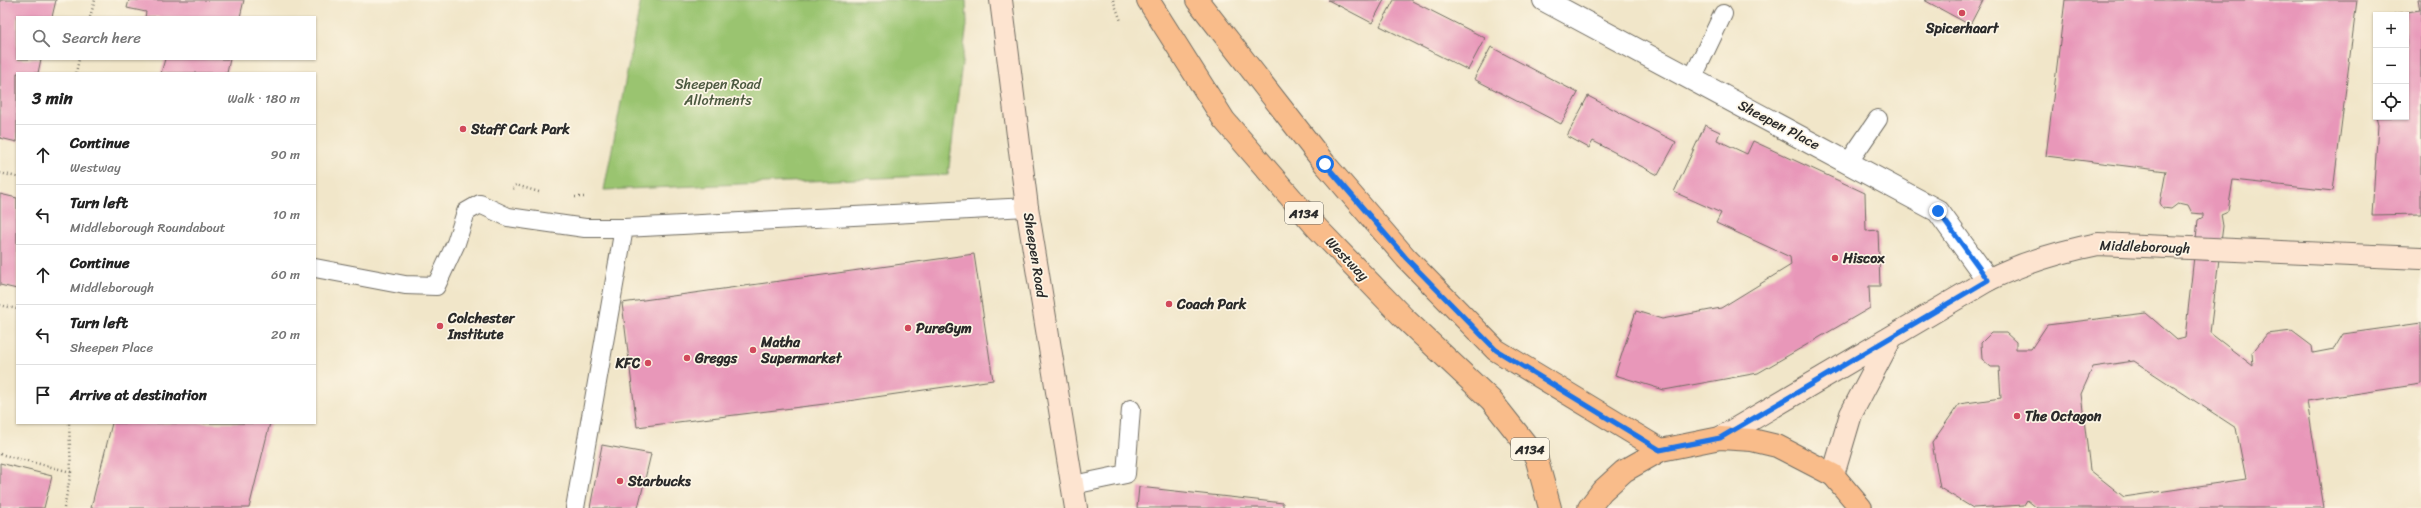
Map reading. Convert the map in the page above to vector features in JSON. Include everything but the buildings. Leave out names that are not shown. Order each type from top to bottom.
[{"type":"main road","name":"Westway","points":[[1148,0],[1229,126],[1329,240],[1404,318],[1491,400],[1536,457],[1550,508]]},
{"type":"main road","points":[[1197,0],[1325,164],[1406,258],[1496,350],[1660,450]]},
{"type":"main road","points":[[1589,508],[1602,490],[1624,471],[1660,450],[1720,438],[1752,440],[1778,446],[1833,475],[1861,508]]},
{"type":"street","name":"Sheepen Road","points":[[1001,0],[1027,207],[1076,508]]},
{"type":"street","name":"Sheepen Place","points":[[1544,0],[1938,211],[1988,280]]},
{"type":"street","name":"Middleborough","points":[[1720,438],[1988,280],[2017,265],[2063,251],[2098,244],[2421,258]]},
{"type":"street","points":[[1833,475],[1852,414],[1891,338]]},
{"type":"lane","points":[[1692,79],[1723,14]]},
{"type":"lane","points":[[1848,163],[1878,119]]},
{"type":"lane","points":[[316,268],[405,285],[436,286],[456,243],[466,212],[480,204],[508,218],[585,228],[624,228],[1027,207]]},
{"type":"lane","points":[[575,508],[624,228]]},
{"type":"lane","points":[[1073,486],[1126,474],[1131,409]]},
{"type":"path","points":[[90,16],[95,0]]},
{"type":"path","points":[[1113,0],[1121,21]]},
{"type":"path","points":[[76,72],[79,60]]},
{"type":"path","points":[[0,173],[16,177]]},
{"type":"path","points":[[0,305],[16,309]]},
{"type":"path","points":[[64,508],[71,472],[69,424]]},
{"type":"path","points":[[0,454],[71,472]]},
{"type":"green space","name":"Sheepen Road Allotments","points":[[641,0],[966,0],[967,23],[948,175],[604,190]]},
{"type":"place","name":"Spicerhaart","points":[[1962,13]]},
{"type":"place","name":"Staff Cark Park","points":[[463,129]]},
{"type":"place","name":"Hiscox","points":[[1835,258]]},
{"type":"place","name":"Coach Park","points":[[1169,304]]},
{"type":"place","name":"Colchester Institute","points":[[440,326]]},
{"type":"place","name":"PureGym","points":[[908,328]]},
{"type":"place","name":"Matha Supermarket","points":[[753,350]]},
{"type":"place","name":"Greggs","points":[[687,358]]},
{"type":"place","name":"KFC","points":[[648,363]]},
{"type":"place","name":"The Octagon","points":[[2017,416]]},
{"type":"place","name":"Starbucks","points":[[620,481]]},
{"type":"route","points":[[1325,164],[1406,258],[1496,350],[1660,450],[1720,438],[1988,280],[1938,211]]}]
